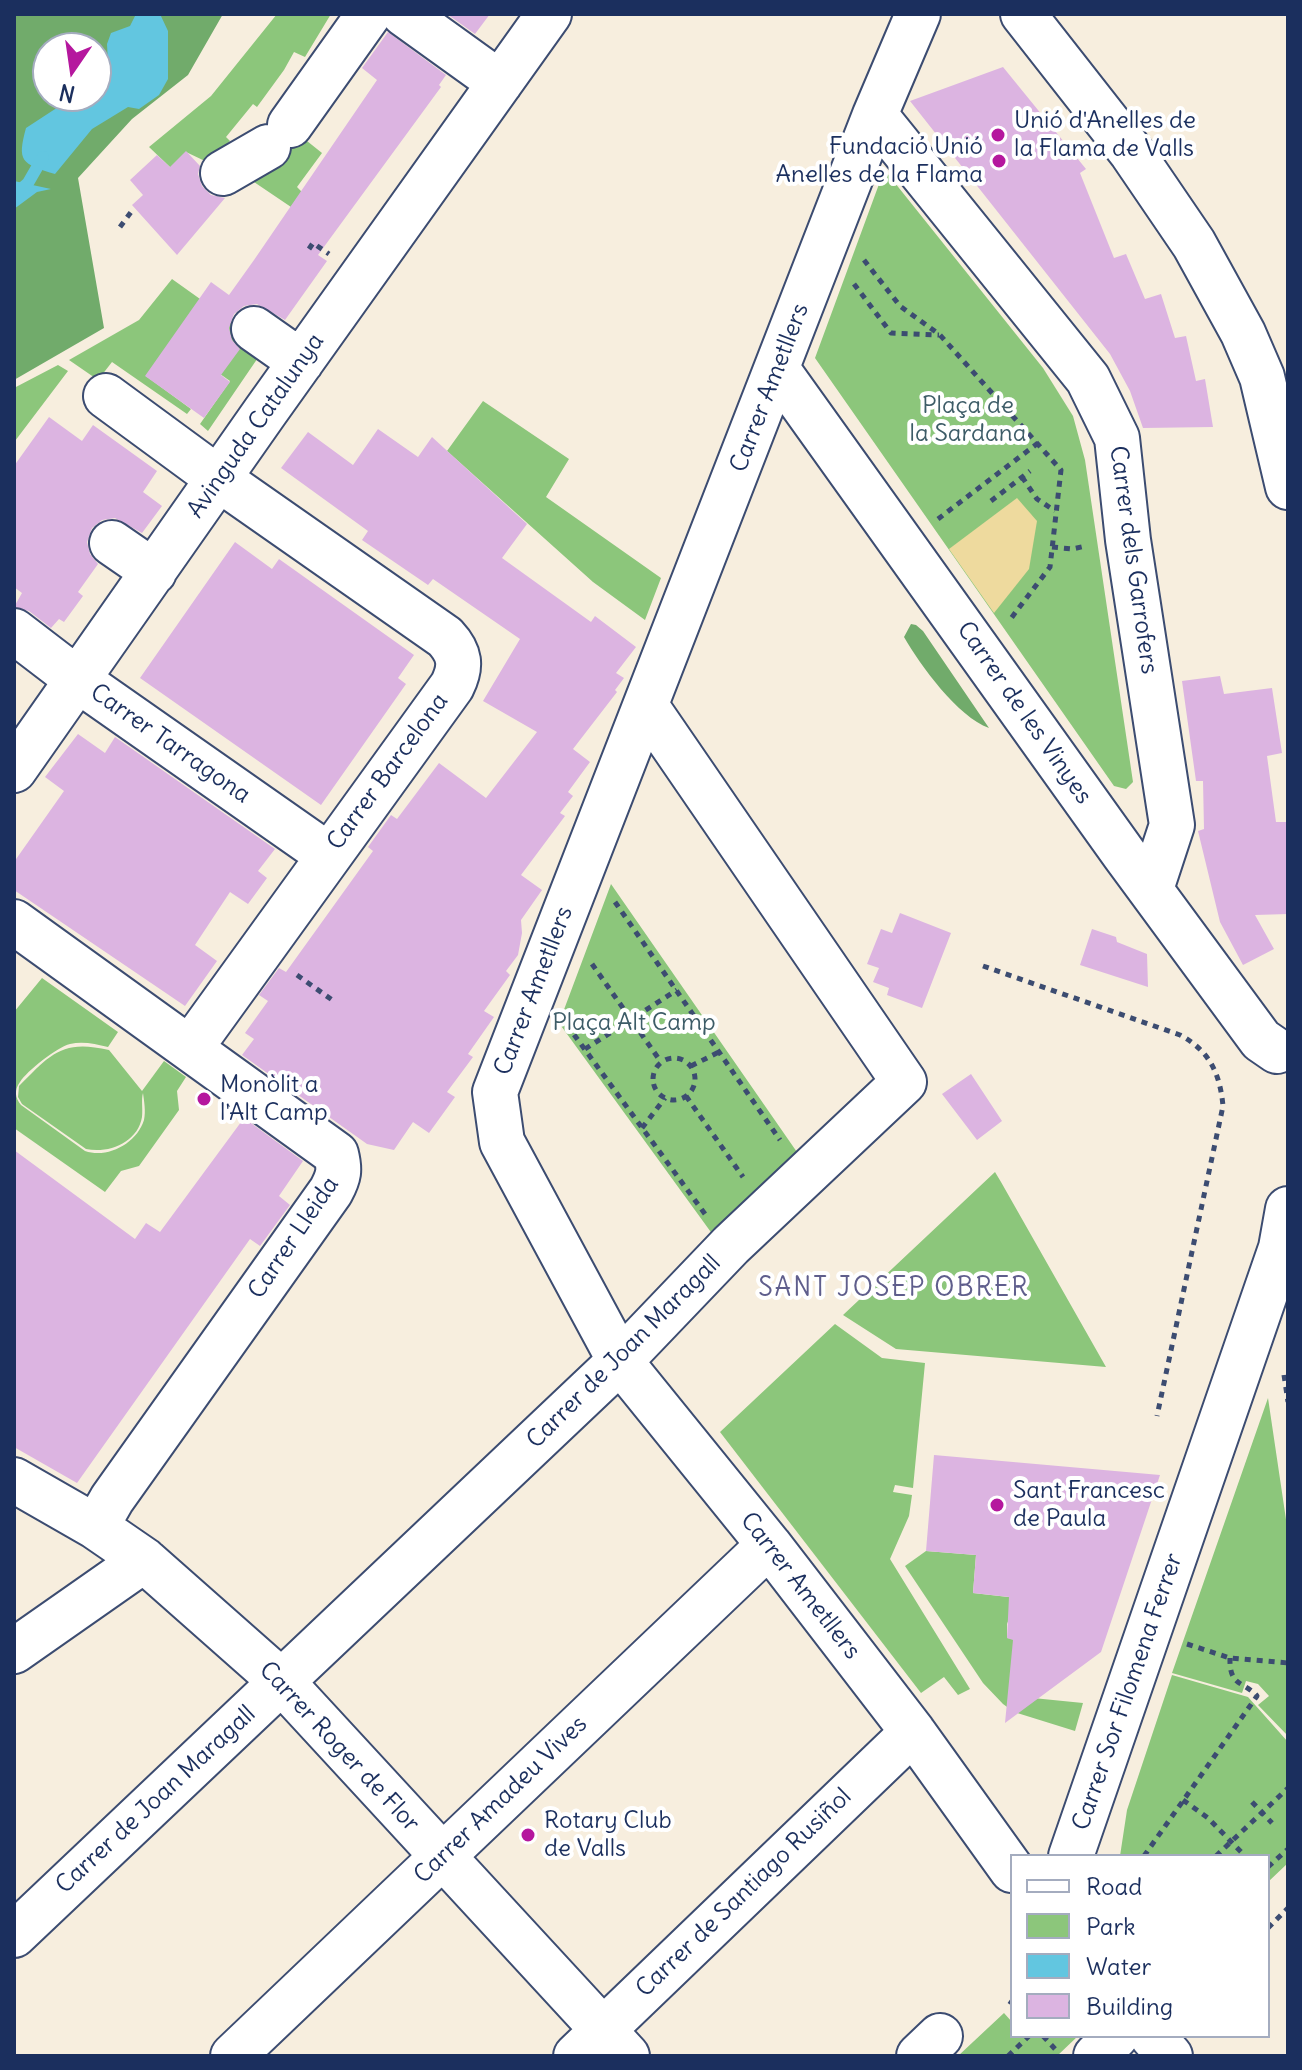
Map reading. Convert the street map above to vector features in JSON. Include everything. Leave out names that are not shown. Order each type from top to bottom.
[{"type":"street","points":[[223,173],[279,136],[369,14]]},
{"type":"street","points":[[404,14],[500,83]]},
{"type":"street","name":"Avinguda Catalunya","points":[[14,770],[549,14]]},
{"type":"street","name":"Carrer Ametllers","points":[[918,14],[875,115],[495,1092],[502,1142],[620,1361],[769,1545],[913,1732],[1010,1867]]},
{"type":"street","points":[[1023,14],[1132,153],[1194,244],[1243,333],[1262,377],[1288,487]]},
{"type":"street","name":"Carrer dels Garrofers","points":[[875,115],[1088,379],[1117,438],[1128,540],[1172,825],[1151,889]]},
{"type":"street","points":[[254,329],[301,362]]},
{"type":"street","name":"Carrer de les Vinyes","points":[[777,369],[1261,1040],[1284,1057]]},
{"type":"street","name":"Carrer Barcelona","points":[[106,396],[445,637],[455,648],[459,662],[452,686],[191,1047]]},
{"type":"street","points":[[112,543],[154,572]]},
{"type":"street","name":"Carrer Tarragona","points":[[14,631],[78,680],[328,855]]},
{"type":"street","name":"Carrer de Joan Maragall","points":[[14,1935],[620,1361],[731,1245],[904,1082],[646,706]]},
{"type":"street","name":"Carrer Lleida","points":[[14,922],[336,1154],[339,1175],[331,1191],[112,1499],[96,1527]]},
{"type":"street","name":"Carrer Sor Filomena Ferrer","points":[[1072,1854],[1281,1248],[1288,1209]]},
{"type":"street","name":"Carrer Roger de Flor","points":[[14,1480],[96,1527],[144,1560],[282,1682],[442,1857],[602,2047]]},
{"type":"street","name":"Carrer Amadeu Vives","points":[[233,2056],[769,1545]]},
{"type":"street","points":[[14,1651],[144,1560]]},
{"type":"street","name":"Carrer de Santiago Rusiñol","points":[[602,2047],[913,1732]]},
{"type":"street","points":[[1096,2056],[1114,2038]]},
{"type":"street","points":[[1154,2038],[1170,2056]]},
{"type":"path","points":[[120,227],[134,208]]},
{"type":"path","points":[[309,249],[313,243],[331,255]]},
{"type":"path","points":[[861,256],[900,306],[940,335],[1061,470],[1050,567],[1004,627]]},
{"type":"path","points":[[848,276],[891,333],[940,335]]},
{"type":"path","points":[[931,524],[1038,443]]},
{"type":"path","points":[[991,501],[1030,471]]},
{"type":"path","points":[[1022,477],[1037,499],[1055,511]]},
{"type":"path","points":[[1052,547],[1072,549],[1090,546]]},
{"type":"path","points":[[614,899],[787,1151]]},
{"type":"path","points":[[589,960],[661,1062]]},
{"type":"path","points":[[983,966],[1180,1035],[1197,1046],[1216,1069],[1223,1106],[1157,1416]]},
{"type":"path","points":[[288,969],[335,1002]]},
{"type":"path","points":[[585,1049],[677,990]]},
{"type":"path","points":[[569,1027],[688,1191]]},
{"type":"path","points":[[691,1066],[719,1052]]},
{"type":"path","points":[[671,1058],[682,1059],[691,1066],[695,1077],[693,1087],[686,1096],[676,1100],[665,1098],[656,1091],[652,1081],[654,1070],[661,1062],[671,1058]]},
{"type":"path","points":[[686,1096],[746,1182]]},
{"type":"path","points":[[642,1128],[665,1098]]},
{"type":"path","points":[[1183,1642],[1230,1658],[1288,1663]]},
{"type":"path","points":[[1145,1854],[1257,1696],[1237,1682],[1230,1658]]},
{"type":"path","points":[[1218,1854],[1288,1788]]},
{"type":"path","points":[[1183,1800],[1208,1818],[1243,1854]]},
{"type":"path","points":[[1252,1802],[1272,1823]]},
{"type":"path","points":[[1270,1865],[1288,1849]]},
{"type":"path","points":[[1270,1926],[1288,1908]]},
{"type":"path","points":[[1008,2056],[1027,2038]]},
{"type":"green space","points":[[14,14],[223,14],[188,75],[132,119],[78,178],[104,328],[14,380]]},
{"type":"green space","points":[[277,14],[331,14],[305,57],[294,52],[257,107],[253,104],[226,137],[230,141],[207,162],[186,152],[171,168],[149,147],[211,96]]},
{"type":"green space","points":[[297,133],[322,153],[297,187],[302,192],[291,207],[254,182]]},
{"type":"green space","name":"Plaça de la Sardana","points":[[887,173],[1043,368],[1073,416],[1085,460],[1133,782],[1126,789],[1114,786],[815,358],[882,176]]},
{"type":"green space","points":[[172,279],[266,346],[208,431],[200,424],[230,381],[172,340],[146,376],[191,409],[187,414],[112,362],[98,380],[69,360],[139,320]]},
{"type":"green space","points":[[58,365],[68,371],[15,441],[14,388]]},
{"type":"green space","points":[[483,401],[569,459],[546,497],[661,578],[645,620],[593,582],[447,451]]},
{"type":"green space","points":[[911,624],[923,631],[989,728],[965,713],[930,675],[904,637]]},
{"type":"green space","name":"Plaça Alt Camp","points":[[611,884],[799,1155],[720,1225],[713,1235],[559,1023]]},
{"type":"green space","points":[[42,978],[118,1032],[108,1047],[80,1043],[58,1050],[29,1072],[17,1088],[16,1097],[21,1105],[85,1151],[112,1151],[135,1136],[144,1120],[143,1093],[142,1117],[129,1139],[113,1148],[86,1149],[22,1104],[18,1097],[19,1086],[49,1058],[68,1048],[80,1046],[109,1050],[142,1091],[164,1061],[186,1077],[177,1091],[179,1110],[139,1166],[121,1171],[105,1192],[14,1128],[14,1012]]},
{"type":"green space","points":[[995,1172],[1106,1367],[896,1349],[843,1315]]},
{"type":"green space","points":[[835,1324],[882,1358],[925,1363],[913,1488],[895,1485],[893,1492],[912,1495],[909,1516],[890,1559],[970,1689],[958,1695],[944,1677],[921,1693],[720,1432]]},
{"type":"green space","points":[[1268,1398],[1288,1533],[1288,1736],[1258,1705],[1269,1696],[1258,1684],[1246,1681],[1242,1693],[1172,1673]]},
{"type":"green space","points":[[926,1551],[976,1555],[973,1593],[1017,1598],[1007,1624],[1007,1638],[1014,1639],[1013,1696],[1083,1703],[1075,1731],[1014,1712],[983,1683],[905,1566]]},
{"type":"green space","points":[[1172,1675],[1248,1697],[1288,1742],[1288,1863],[1270,1880],[1270,1854],[1120,1854],[1127,1810]]},
{"type":"green space","points":[[1004,2013],[1010,2020],[1010,2038],[1076,2038],[1057,2056],[958,2056]]},
{"type":"sand","points":[[1017,498],[1037,521],[1029,569],[994,613],[949,549]]},
{"type":"water","points":[[136,14],[160,14],[168,31],[168,79],[159,95],[139,109],[128,107],[92,129],[55,174],[29,164],[22,154],[26,128],[50,112],[112,112],[112,33],[130,26]]},
{"type":"water","points":[[14,181],[51,189],[37,192],[14,209]]},
{"type":"building","points":[[447,14],[490,14],[475,34]]},
{"type":"building","points":[[388,32],[446,75],[439,85],[441,87],[318,255],[327,261],[285,320],[257,304],[244,306],[234,314],[229,328],[232,340],[240,349],[221,375],[230,382],[204,418],[145,376],[211,282],[229,295],[254,260],[377,80],[362,68]]},
{"type":"building","points":[[1003,67],[1086,169],[1080,173],[1114,258],[1126,254],[1145,299],[1161,294],[1175,338],[1186,336],[1196,381],[1205,379],[1213,427],[1143,428],[1130,391],[1110,354],[910,101]]},
{"type":"building","points":[[186,151],[200,166],[198,174],[202,186],[211,195],[225,198],[177,255],[132,205],[143,195],[130,180],[157,155],[170,167]]},
{"type":"building","points":[[49,417],[82,441],[93,425],[157,471],[143,492],[162,506],[142,533],[115,518],[102,520],[92,528],[87,542],[90,554],[98,564],[78,592],[83,596],[64,622],[59,619],[51,628],[29,611],[14,607],[22,593],[14,587],[14,466]]},
{"type":"building","points":[[378,429],[418,457],[432,437],[527,524],[502,558],[591,622],[595,616],[636,647],[616,673],[624,678],[615,690],[617,692],[573,749],[590,762],[568,792],[573,796],[560,813],[565,816],[521,875],[542,890],[521,920],[518,955],[506,971],[510,975],[484,1011],[494,1017],[468,1054],[473,1057],[447,1092],[455,1097],[429,1133],[413,1122],[394,1150],[367,1144],[242,1055],[254,1039],[245,1033],[268,1001],[259,995],[279,968],[286,972],[373,851],[368,847],[391,815],[397,819],[439,763],[486,798],[537,732],[483,701],[520,639],[433,579],[428,585],[362,540],[368,531],[281,468],[308,432],[353,465]]},
{"type":"building","points":[[235,542],[272,569],[279,559],[414,655],[398,678],[406,684],[321,805],[140,678]]},
{"type":"building","points":[[1220,676],[1224,694],[1272,688],[1282,753],[1267,756],[1276,822],[1288,822],[1288,914],[1255,915],[1274,949],[1243,965],[1220,922],[1198,831],[1204,829],[1203,781],[1196,781],[1182,681]]},
{"type":"building","points":[[78,734],[105,753],[115,737],[275,849],[258,871],[267,878],[248,904],[230,892],[195,945],[217,961],[185,1006],[14,890],[14,862],[64,791],[45,777]]},
{"type":"building","points":[[900,913],[951,933],[922,1008],[887,995],[889,988],[873,982],[879,968],[867,964],[881,929],[892,933]]},
{"type":"building","points":[[1092,929],[1116,937],[1117,942],[1147,954],[1148,987],[1080,965]]},
{"type":"building","points":[[971,1074],[1002,1121],[977,1140],[942,1094]]},
{"type":"building","points":[[244,1118],[303,1161],[279,1196],[290,1205],[260,1246],[250,1239],[77,1483],[14,1447],[14,1150],[135,1239],[146,1223],[160,1232]]},
{"type":"building","points":[[934,1455],[1160,1475],[1101,1652],[1005,1723],[1013,1640],[1007,1638],[1009,1597],[973,1593],[976,1555],[926,1551]]},
{"type":"waterway","points":[[14,195],[28,183],[43,157]]},
{"type":"place","name":"Unió d'Anelles de la Flama de Valls","points":[[998,135]]},
{"type":"place","name":"Fundació Unió Anelles de la Flama","points":[[999,161]]},
{"type":"place","name":"Monòlit a l'Alt Camp","points":[[204,1099]]},
{"type":"place","name":"Sant Francesc de Paula","points":[[997,1505]]},
{"type":"place","name":"Rotary Club de Valls","points":[[528,1835]]},
{"type":"district","name":"SANT JOSEP OBRER","points":[[894,1289]]}]
